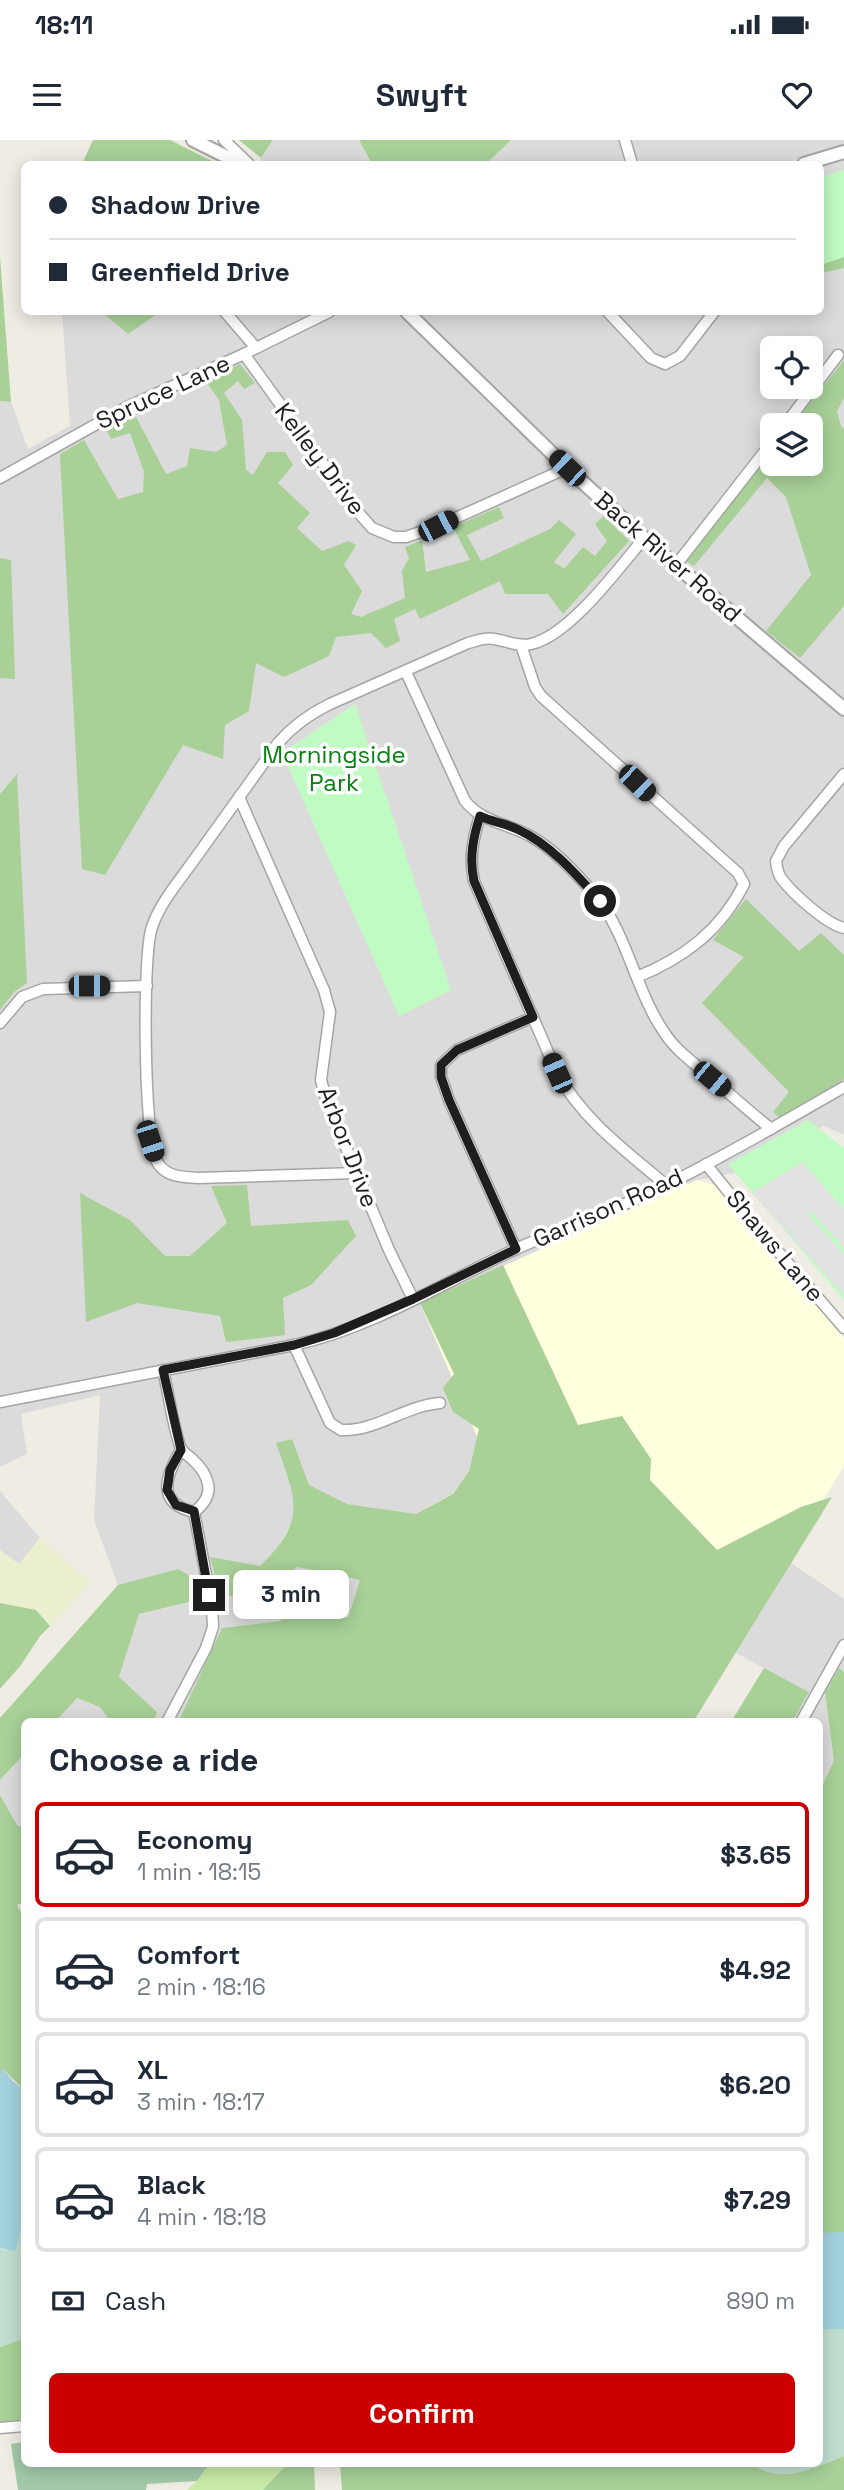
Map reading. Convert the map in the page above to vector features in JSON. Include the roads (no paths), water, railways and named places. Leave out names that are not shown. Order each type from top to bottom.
[{"type":"street","points":[[193,140],[235,161]]},
{"type":"street","points":[[224,140],[246,161]]},
{"type":"street","points":[[625,140],[631,161]]},
{"type":"street","points":[[814,161],[844,152]]},
{"type":"street","points":[[228,315],[256,348]]},
{"type":"street","name":"Spruce Lane","points":[[0,478],[127,407],[323,315]]},
{"type":"street","name":"Back River Road","points":[[410,315],[567,468],[644,538],[844,709]]},
{"type":"street","points":[[419,315],[421,325]]},
{"type":"street","points":[[611,315],[651,358],[665,364],[680,356],[712,315]]},
{"type":"street","name":"Kelley Drive","points":[[244,354],[357,511],[372,528],[394,537],[406,537],[438,526],[567,468]]},
{"type":"street","points":[[794,413],[838,355]]},
{"type":"street","points":[[676,565],[760,457]]},
{"type":"street","points":[[356,1173],[198,1178],[175,1176],[157,1162],[150,1141],[146,1049],[147,951],[151,928],[174,888],[293,726],[330,704],[483,639],[521,645],[549,637],[571,620],[644,538]]},
{"type":"street","points":[[521,645],[535,687],[541,696],[738,873],[744,884],[734,904],[704,938],[666,965],[637,977]]},
{"type":"street","points":[[406,672],[454,782],[466,802],[480,816],[514,827],[534,838],[585,884],[600,901],[663,1031],[677,1049],[771,1129]]},
{"type":"street","points":[[844,774],[784,846],[776,861],[780,877],[793,890],[829,921],[844,929]]},
{"type":"street","name":"Arbor Drive","points":[[239,797],[324,990],[330,1012],[321,1080],[327,1102],[413,1299]]},
{"type":"street","points":[[480,816],[474,835],[474,881],[557,1073],[568,1093],[599,1127],[666,1185]]},
{"type":"street","points":[[0,1023],[22,998],[43,989],[147,986]]},
{"type":"street","points":[[516,1249],[449,1100],[441,1077],[441,1065],[457,1050],[533,1017]]},
{"type":"street","name":"Garrison Road","points":[[0,1402],[294,1345],[334,1333],[413,1299],[516,1249],[666,1185],[844,1087]]},
{"type":"street","name":"Shaws Lane","points":[[706,1164],[844,1328]]},
{"type":"street","points":[[294,1345],[330,1423],[341,1430],[362,1428],[420,1405],[440,1403]]},
{"type":"street","points":[[163,1370],[181,1450],[202,1469],[209,1480],[210,1491],[194,1511]]},
{"type":"street","points":[[181,1450],[170,1470],[167,1490],[176,1505],[194,1511]]},
{"type":"street","points":[[169,1718],[211,1638],[213,1627],[212,1606],[194,1511]]},
{"type":"street","points":[[803,1718],[844,1645]]},
{"type":"street","points":[[0,2428],[21,2426]]},
{"type":"water","points":[[2,2068],[21,2088],[21,2227],[16,2251],[0,2248]]},
{"type":"water","points":[[844,2232],[844,2329],[823,2329],[823,2233]]},
{"type":"park label","name":"Morningside Park","points":[[334,769]]}]
